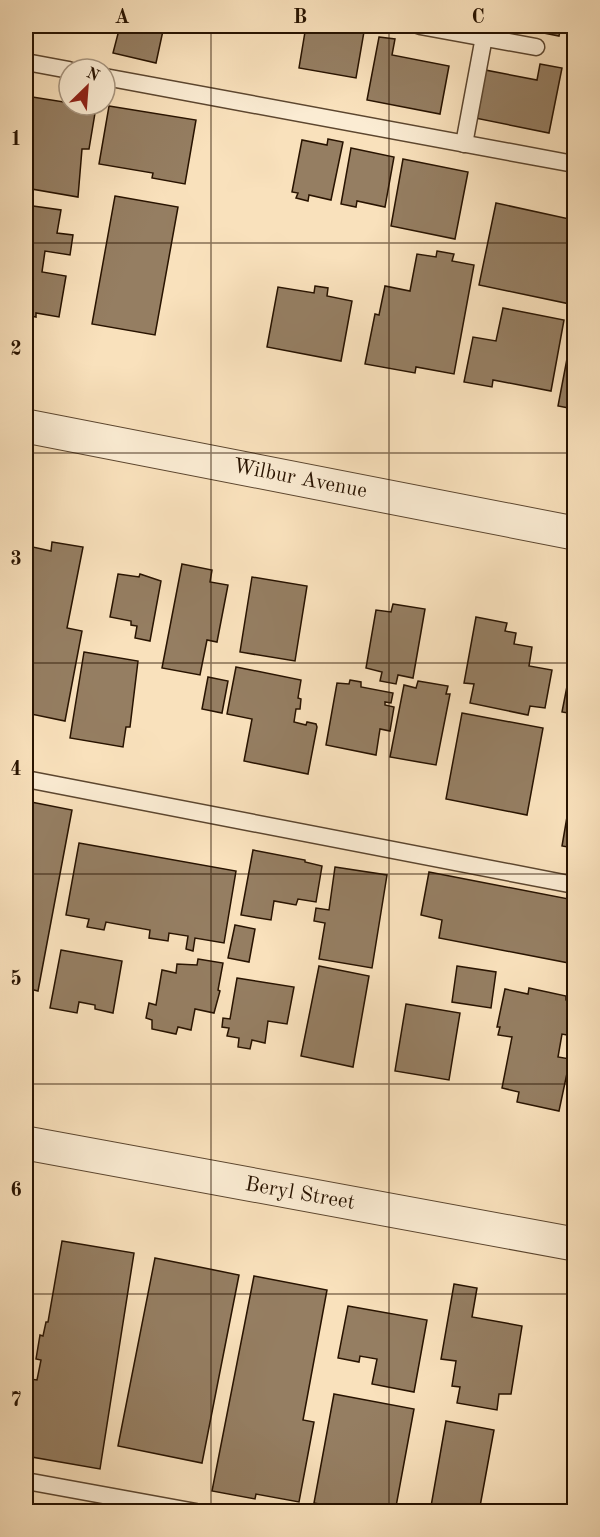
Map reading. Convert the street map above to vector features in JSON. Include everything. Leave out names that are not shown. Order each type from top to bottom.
[{"type":"street","name":"Wilbur Avenue","points":[[26,426],[574,533]]},
{"type":"street","name":"Beryl Street","points":[[26,1143],[574,1244]]},
{"type":"lane","points":[[420,26],[536,47]]},
{"type":"lane","points":[[464,144],[484,37]]},
{"type":"lane","points":[[26,62],[57,68]]},
{"type":"lane","points":[[117,79],[574,164]]},
{"type":"lane","points":[[26,779],[574,885]]},
{"type":"lane","points":[[26,1481],[196,1512]]},
{"type":"building","points":[[120,26],[164,26],[156,63],[113,53]]},
{"type":"building","points":[[306,26],[365,26],[356,78],[299,68]]},
{"type":"building","points":[[509,26],[561,26],[559,36]]},
{"type":"building","points":[[379,37],[395,39],[392,55],[449,66],[440,114],[367,100]]},
{"type":"building","points":[[540,64],[562,68],[549,133],[475,118],[485,70],[537,80]]},
{"type":"building","points":[[26,96],[57,101],[57,117],[94,117],[89,149],[82,149],[78,197],[26,188]]},
{"type":"building","points":[[117,107],[196,120],[185,184],[152,178],[153,173],[99,164],[107,117],[117,117]]},
{"type":"building","points":[[328,139],[343,142],[331,200],[309,195],[308,201],[296,198],[298,193],[292,192],[302,140],[327,145]]},
{"type":"building","points":[[351,148],[394,157],[385,207],[357,201],[356,207],[341,204]]},
{"type":"building","points":[[403,159],[468,172],[455,239],[391,226]]},
{"type":"building","points":[[115,196],[178,207],[155,335],[92,324]]},
{"type":"building","points":[[496,203],[574,220],[574,284],[570,304],[479,285]]},
{"type":"building","points":[[26,205],[61,210],[57,233],[73,235],[70,255],[45,251],[42,272],[66,276],[59,317],[36,313],[36,317],[26,315]]},
{"type":"building","points":[[437,251],[454,254],[452,261],[474,265],[454,374],[416,367],[415,373],[365,364],[375,314],[379,315],[385,286],[410,291],[417,254],[436,257]]},
{"type":"building","points":[[315,286],[328,288],[327,296],[352,301],[341,361],[267,347],[278,287],[314,293]]},
{"type":"building","points":[[503,308],[564,320],[551,391],[493,380],[492,387],[464,382],[473,337],[496,341]]},
{"type":"building","points":[[574,322],[574,409],[558,406]]},
{"type":"building","points":[[52,542],[83,547],[67,628],[82,631],[65,721],[26,713],[26,589],[30,564],[26,564],[33,547],[51,551]]},
{"type":"building","points":[[182,564],[212,570],[210,582],[228,585],[217,642],[207,640],[200,675],[162,668]]},
{"type":"building","points":[[118,574],[139,577],[140,574],[161,581],[150,641],[135,638],[137,626],[131,625],[131,621],[110,617]]},
{"type":"building","points":[[252,577],[307,586],[295,661],[240,652]]},
{"type":"building","points":[[393,604],[425,609],[413,678],[398,675],[396,684],[380,681],[382,672],[366,668],[376,610],[391,612]]},
{"type":"building","points":[[476,617],[507,623],[505,631],[516,633],[514,644],[532,647],[529,666],[552,670],[545,708],[530,706],[528,715],[470,703],[474,684],[464,683]]},
{"type":"building","points":[[84,652],[138,661],[130,727],[126,727],[123,747],[70,738]]},
{"type":"building","points":[[236,667],[301,680],[298,698],[301,699],[300,709],[296,709],[294,722],[306,725],[307,722],[316,724],[317,727],[308,774],[244,761],[252,719],[227,714]]},
{"type":"building","points":[[570,671],[574,672],[574,714],[562,712]]},
{"type":"building","points":[[208,677],[228,681],[222,713],[202,709]]},
{"type":"building","points":[[350,680],[361,682],[361,687],[393,693],[391,703],[385,702],[385,705],[394,707],[390,731],[380,729],[376,755],[326,745],[337,683],[349,684]]},
{"type":"building","points":[[418,681],[448,686],[446,694],[450,694],[436,765],[390,757],[404,685],[416,688]]},
{"type":"building","points":[[462,713],[543,728],[527,815],[446,799]]},
{"type":"building","points":[[574,776],[574,848],[562,846]]},
{"type":"building","points":[[26,801],[72,810],[38,991],[26,988]]},
{"type":"building","points":[[79,843],[236,871],[224,943],[195,938],[193,951],[186,949],[188,936],[169,933],[168,941],[149,938],[150,930],[106,922],[104,930],[87,927],[89,919],[66,915]]},
{"type":"building","points":[[253,850],[305,860],[305,862],[322,866],[316,902],[298,899],[296,905],[274,901],[271,920],[241,915]]},
{"type":"building","points":[[335,867],[387,875],[372,968],[319,959],[325,923],[314,921],[316,908],[329,910]]},
{"type":"building","points":[[429,872],[574,900],[574,964],[439,938],[442,920],[421,915]]},
{"type":"building","points":[[235,925],[255,929],[249,962],[228,958]]},
{"type":"building","points":[[61,950],[122,961],[113,1013],[95,1009],[95,1005],[79,1002],[77,1013],[50,1008]]},
{"type":"building","points":[[198,959],[223,963],[218,990],[220,991],[214,1013],[195,1009],[191,1030],[178,1027],[176,1034],[152,1029],[152,1020],[146,1018],[149,1003],[156,1005],[162,970],[176,973],[177,964],[197,965]]},
{"type":"building","points":[[319,966],[369,976],[353,1067],[301,1056]]},
{"type":"building","points":[[457,966],[496,972],[491,1008],[452,1002]]},
{"type":"building","points":[[237,978],[294,987],[287,1024],[268,1021],[265,1043],[252,1040],[250,1049],[238,1047],[239,1038],[227,1036],[229,1028],[222,1027],[223,1018],[230,1019]]},
{"type":"building","points":[[529,988],[566,996],[566,1000],[574,1002],[573,1036],[562,1034],[558,1057],[570,1059],[559,1111],[517,1102],[519,1092],[502,1088],[512,1037],[498,1035],[500,1027],[497,1027],[505,989],[528,994]]},
{"type":"building","points":[[406,1004],[460,1013],[449,1080],[395,1071]]},
{"type":"building","points":[[62,1241],[134,1253],[100,1469],[26,1456],[26,1404],[30,1379],[37,1380],[41,1360],[36,1359],[40,1335],[43,1336],[46,1322],[48,1322]]},
{"type":"building","points":[[155,1258],[239,1275],[202,1463],[118,1446]]},
{"type":"building","points":[[254,1276],[327,1290],[303,1420],[314,1422],[299,1502],[256,1494],[255,1499],[212,1491]]},
{"type":"building","points":[[454,1284],[477,1288],[472,1317],[522,1326],[511,1394],[499,1394],[497,1410],[457,1403],[460,1387],[452,1386],[456,1361],[441,1359]]},
{"type":"building","points":[[348,1306],[427,1320],[414,1392],[372,1384],[377,1359],[360,1356],[359,1362],[338,1358]]},
{"type":"building","points":[[334,1394],[414,1409],[395,1512],[360,1512],[314,1503]]},
{"type":"building","points":[[446,1421],[494,1430],[479,1512],[430,1512]]}]
